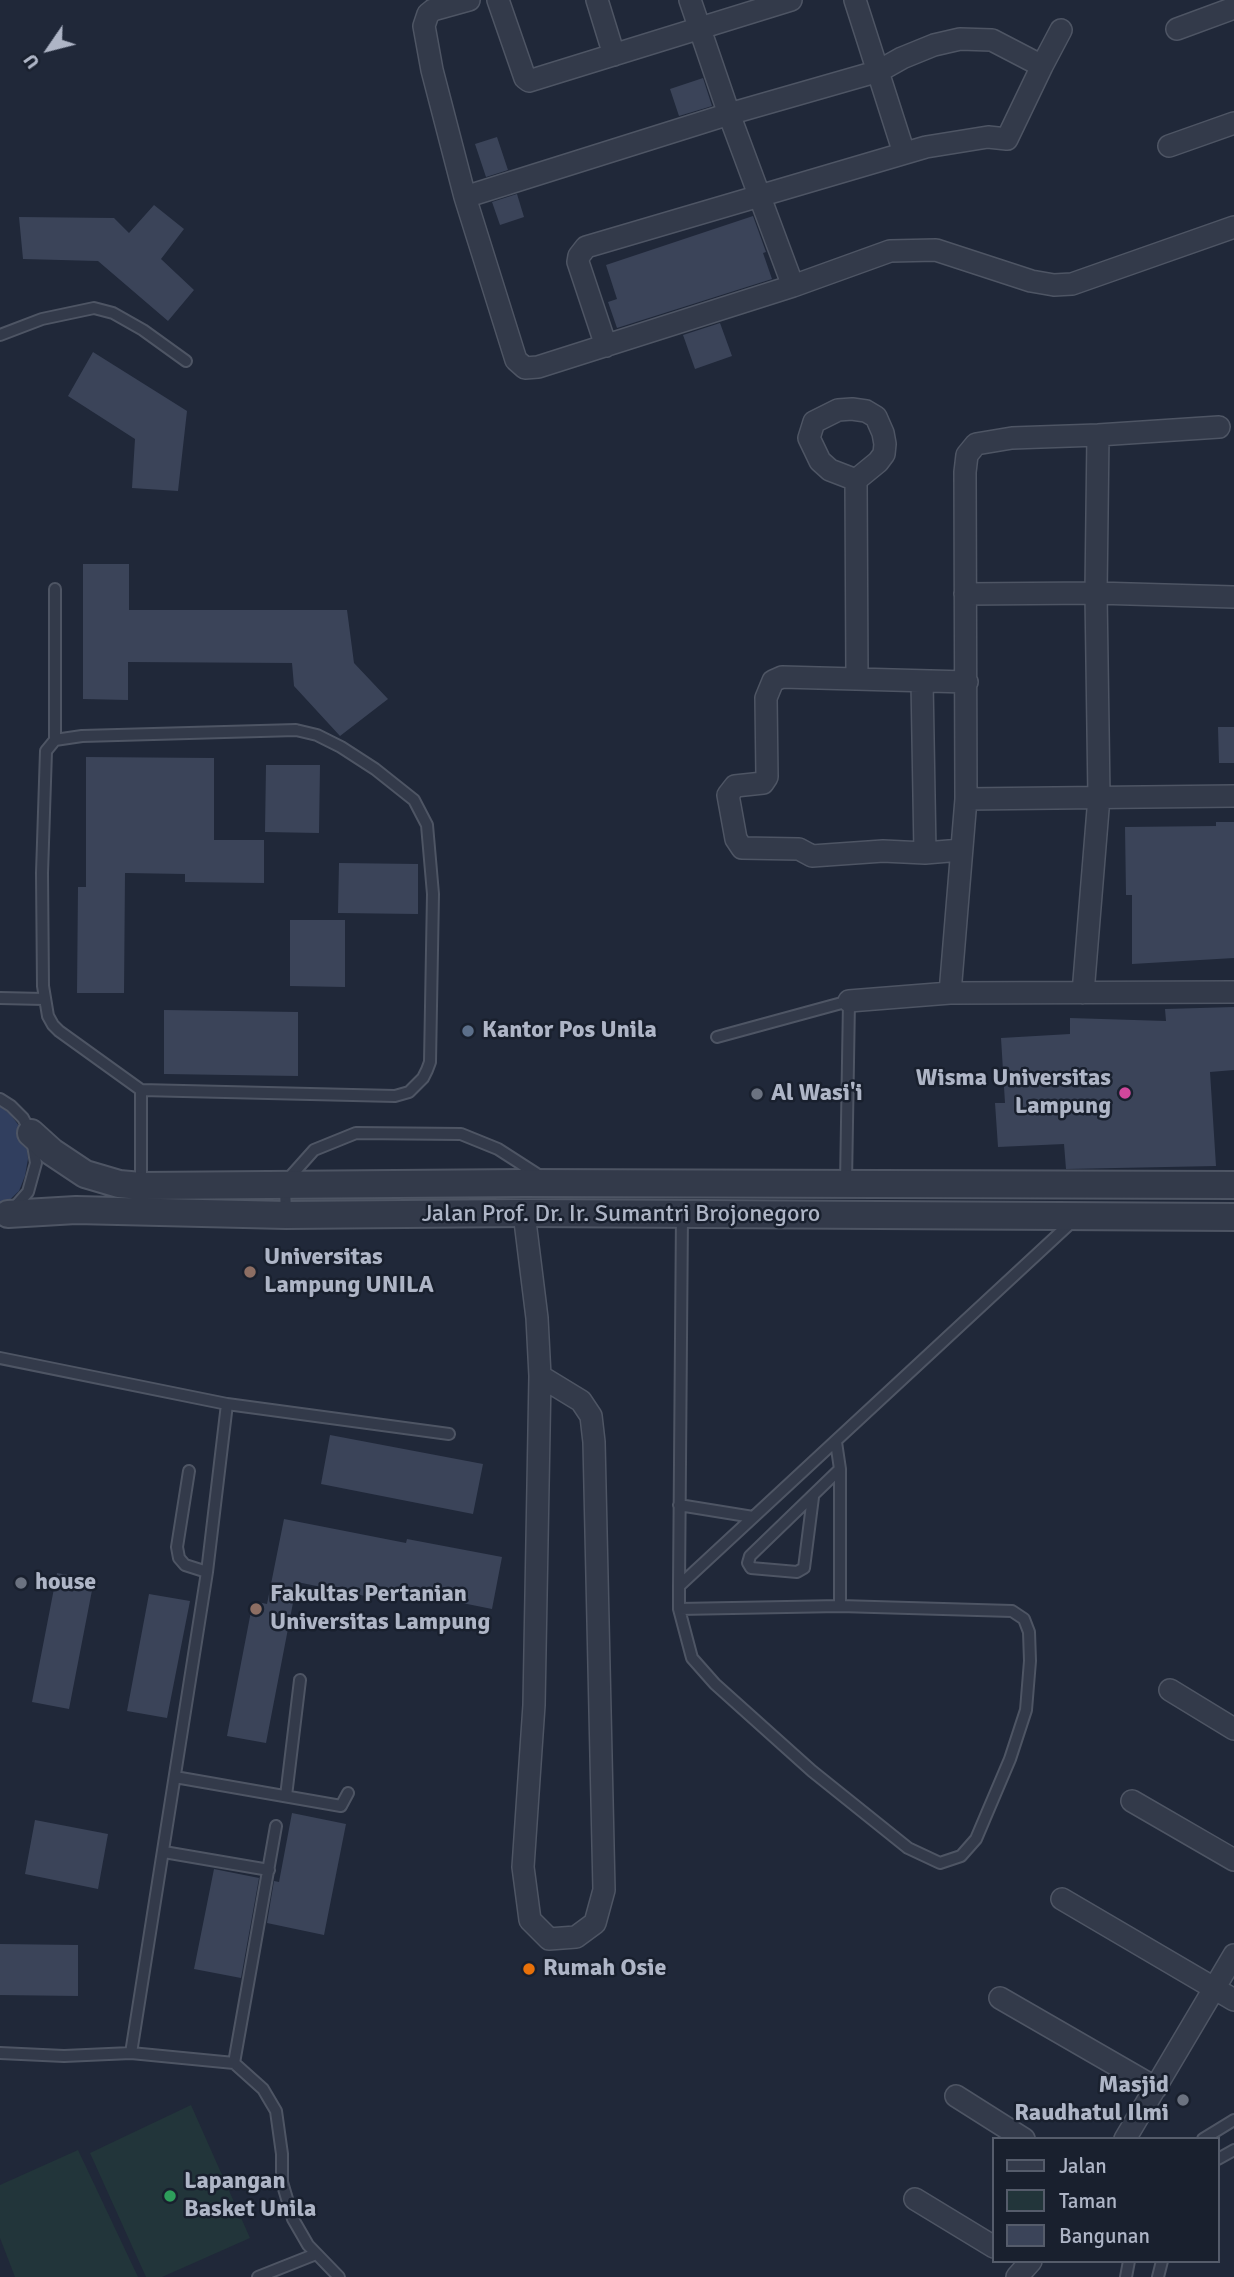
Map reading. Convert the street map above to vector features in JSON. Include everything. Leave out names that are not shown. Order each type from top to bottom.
[{"type":"street","points":[[469,0],[433,10],[424,22],[432,70],[465,197],[516,360],[525,368],[538,368],[793,286],[890,251],[928,249],[1031,281],[1054,285],[1072,284],[1234,227]]},
{"type":"street","points":[[498,0],[525,78],[529,81],[791,0]]},
{"type":"street","points":[[597,0],[614,55]]},
{"type":"street","points":[[690,0],[793,286]]},
{"type":"street","points":[[855,0],[904,153]]},
{"type":"street","points":[[1177,29],[1234,8]]},
{"type":"street","points":[[606,346],[578,262],[586,247],[926,147],[988,137],[1007,139],[1061,30]]},
{"type":"street","points":[[465,197],[729,114],[879,71],[913,54],[960,39],[992,40],[1042,66]]},
{"type":"street","points":[[1169,146],[1234,123]]},
{"type":"street","points":[[950,993],[966,799],[967,455],[976,444],[1012,438],[1219,427]]},
{"type":"street","points":[[1083,993],[1099,797],[1096,593],[1098,435]]},
{"type":"street","points":[[856,480],[857,679]]},
{"type":"street","points":[[965,594],[1096,593],[1234,597]]},
{"type":"street","points":[[961,850],[925,853],[883,851],[811,856],[799,849],[742,848],[736,839],[728,795],[734,786],[763,783],[767,777],[766,698],[773,681],[782,677],[967,682]]},
{"type":"street","points":[[922,681],[925,853]]},
{"type":"street","points":[[966,799],[1234,796]]},
{"type":"street","points":[[849,1001],[950,993],[1234,992]]},
{"type":"street","name":"Jalan Prof. Dr. Ir. Sumantri Brojonegoro","points":[[31,1133],[52,1152],[85,1174],[118,1184],[141,1186],[523,1183],[1234,1185]]},
{"type":"street","points":[[845,1215],[846,1184]]},
{"type":"street","name":"Jalan Prof. Dr. Ir. Sumantri Brojonegoro","points":[[4,1217],[76,1210],[286,1215],[524,1213],[1234,1217]]},
{"type":"street","points":[[524,1213],[537,1318],[540,1376],[534,1705],[523,1867],[530,1920],[549,1939],[576,1937],[594,1923],[604,1890],[594,1442],[591,1416],[581,1401],[540,1376]]},
{"type":"street","points":[[1170,1690],[1234,1729]]},
{"type":"street","points":[[1132,1801],[1234,1860]]},
{"type":"street","points":[[1062,1899],[1234,2000]]},
{"type":"street","points":[[1126,2137],[1234,1955]]},
{"type":"street","points":[[1000,1998],[1156,2088]]},
{"type":"street","points":[[956,2096],[1021,2137]]},
{"type":"street","points":[[915,2199],[992,2246]]},
{"type":"lane","points":[[0,335],[42,318],[94,309],[113,313],[143,330],[186,361]]},
{"type":"lane","points":[[55,589],[55,740],[46,751],[42,873],[44,999],[53,1026],[141,1090],[394,1096],[409,1092],[424,1078],[430,1062],[433,894],[427,825],[414,800],[375,769],[341,747],[317,735],[296,730],[82,736],[55,740]]},
{"type":"lane","points":[[0,998],[44,999]]},
{"type":"lane","points":[[717,1037],[849,1001],[846,1184]]},
{"type":"lane","points":[[141,1090],[141,1186]]},
{"type":"lane","points":[[0,1099],[23,1118],[31,1133],[36,1163],[28,1192],[4,1217]]},
{"type":"lane","points":[[286,1215],[295,1186],[289,1178],[314,1150],[356,1133],[461,1134],[498,1149],[554,1183]]},
{"type":"lane","points":[[679,1609],[840,1606],[1013,1611],[1024,1619],[1030,1632],[1026,1710],[1010,1759],[976,1839],[961,1856],[940,1863],[908,1848],[812,1772],[715,1684],[691,1658],[679,1609],[682,1214]]},
{"type":"lane","points":[[679,1586],[1078,1216]]},
{"type":"lane","points":[[0,1359],[227,1404],[449,1434]]},
{"type":"lane","points":[[131,2053],[207,1572],[227,1404]]},
{"type":"lane","points":[[836,1442],[840,1469],[840,1606]]},
{"type":"lane","points":[[813,1497],[804,1568],[797,1572],[751,1568],[748,1563],[750,1556],[840,1469]]},
{"type":"lane","points":[[189,1471],[177,1547],[179,1558],[185,1565],[207,1572]]},
{"type":"lane","points":[[679,1505],[753,1517]]},
{"type":"lane","points":[[286,1796],[300,1680]]},
{"type":"lane","points":[[175,1777],[341,1806],[348,1793]]},
{"type":"lane","points":[[234,2063],[276,1826]]},
{"type":"lane","points":[[164,1852],[269,1870]]},
{"type":"lane","points":[[0,2053],[64,2056],[131,2053],[234,2063],[263,2089],[276,2111],[282,2154],[282,2182],[293,2219],[334,2276]]},
{"type":"lane","points":[[1206,2137],[1234,2120]]},
{"type":"lane","points":[[258,2277],[316,2254]]},
{"type":"green space","name":"Lapangan Basket Unila","points":[[191,2105],[250,2238],[162,2277],[146,2277],[90,2153]]},
{"type":"green space","points":[[78,2150],[138,2277],[15,2277],[0,2238],[0,2185]]},
{"type":"water","points":[[0,1106],[20,1127],[27,1143],[28,1159],[19,1191],[0,1209]]},
{"type":"building","points":[[703,78],[712,106],[679,116],[670,89]]},
{"type":"building","points":[[497,137],[508,170],[486,177],[475,144]]},
{"type":"building","points":[[517,194],[524,217],[500,225],[492,202]]},
{"type":"building","points":[[154,205],[184,229],[161,259],[194,290],[168,321],[98,261],[23,259],[19,217],[114,218],[129,233]]},
{"type":"building","points":[[753,216],[772,279],[617,328],[608,302],[617,299],[606,265]]},
{"type":"building","points":[[720,323],[732,356],[695,369],[683,335]]},
{"type":"building","points":[[93,352],[187,411],[178,491],[132,488],[135,439],[68,396]]},
{"type":"building","points":[[83,564],[129,564],[129,610],[347,610],[354,663],[388,699],[340,736],[294,686],[292,663],[128,662],[128,700],[83,699]]},
{"type":"building","points":[[1218,727],[1234,727],[1234,763],[1219,763]]},
{"type":"building","points":[[86,757],[214,758],[214,840],[264,840],[264,883],[185,882],[185,874],[125,873],[124,993],[77,993],[78,887],[86,887]]},
{"type":"building","points":[[266,765],[320,765],[319,833],[265,832]]},
{"type":"building","points":[[1216,822],[1234,822],[1234,958],[1132,964],[1132,895],[1126,895],[1125,827],[1216,826]]},
{"type":"building","points":[[339,863],[418,864],[418,914],[338,913]]},
{"type":"building","points":[[290,920],[345,920],[345,987],[290,986]]},
{"type":"building","points":[[1234,1007],[1234,1070],[1210,1072],[1216,1166],[1066,1169],[1064,1144],[998,1147],[995,1103],[1005,1103],[1001,1038],[1070,1034],[1070,1018],[1166,1021],[1165,1009]]},
{"type":"building","points":[[164,1010],[298,1012],[298,1076],[164,1074]]},
{"type":"building","points":[[330,1435],[483,1464],[473,1514],[321,1484]]},
{"type":"building","points":[[284,1519],[406,1543],[407,1539],[502,1557],[492,1609],[378,1586],[375,1598],[297,1582],[266,1743],[227,1736],[253,1601],[267,1604]]},
{"type":"building","points":[[57,1573],[94,1580],[69,1709],[32,1702]]},
{"type":"building","points":[[149,1594],[190,1601],[167,1718],[127,1711]]},
{"type":"building","points":[[292,1813],[346,1824],[324,1935],[267,1923],[274,1881],[279,1882]]},
{"type":"building","points":[[35,1820],[108,1834],[98,1889],[25,1874]]},
{"type":"building","points":[[214,1869],[259,1878],[241,1978],[194,1969]]},
{"type":"building","points":[[0,1944],[78,1945],[78,1996],[0,1995]]},
{"type":"place","name":"Kantor Pos Unila","points":[[468,1031]]},
{"type":"place","name":"Wisma Universitas Lampung","points":[[1125,1093]]},
{"type":"place","name":"Al Wasi'i","points":[[757,1094]]},
{"type":"place","name":"Universitas Lampung UNILA","points":[[250,1272]]},
{"type":"place","name":"house","points":[[21,1583]]},
{"type":"place","name":"Fakultas Pertanian Universitas Lampung","points":[[256,1609]]},
{"type":"place","name":"Rumah Osie","points":[[529,1969]]},
{"type":"place","name":"Masjid Raudhatul Ilmi","points":[[1183,2100]]},
{"type":"place","name":"Lapangan Basket Unila","points":[[170,2196]]}]
